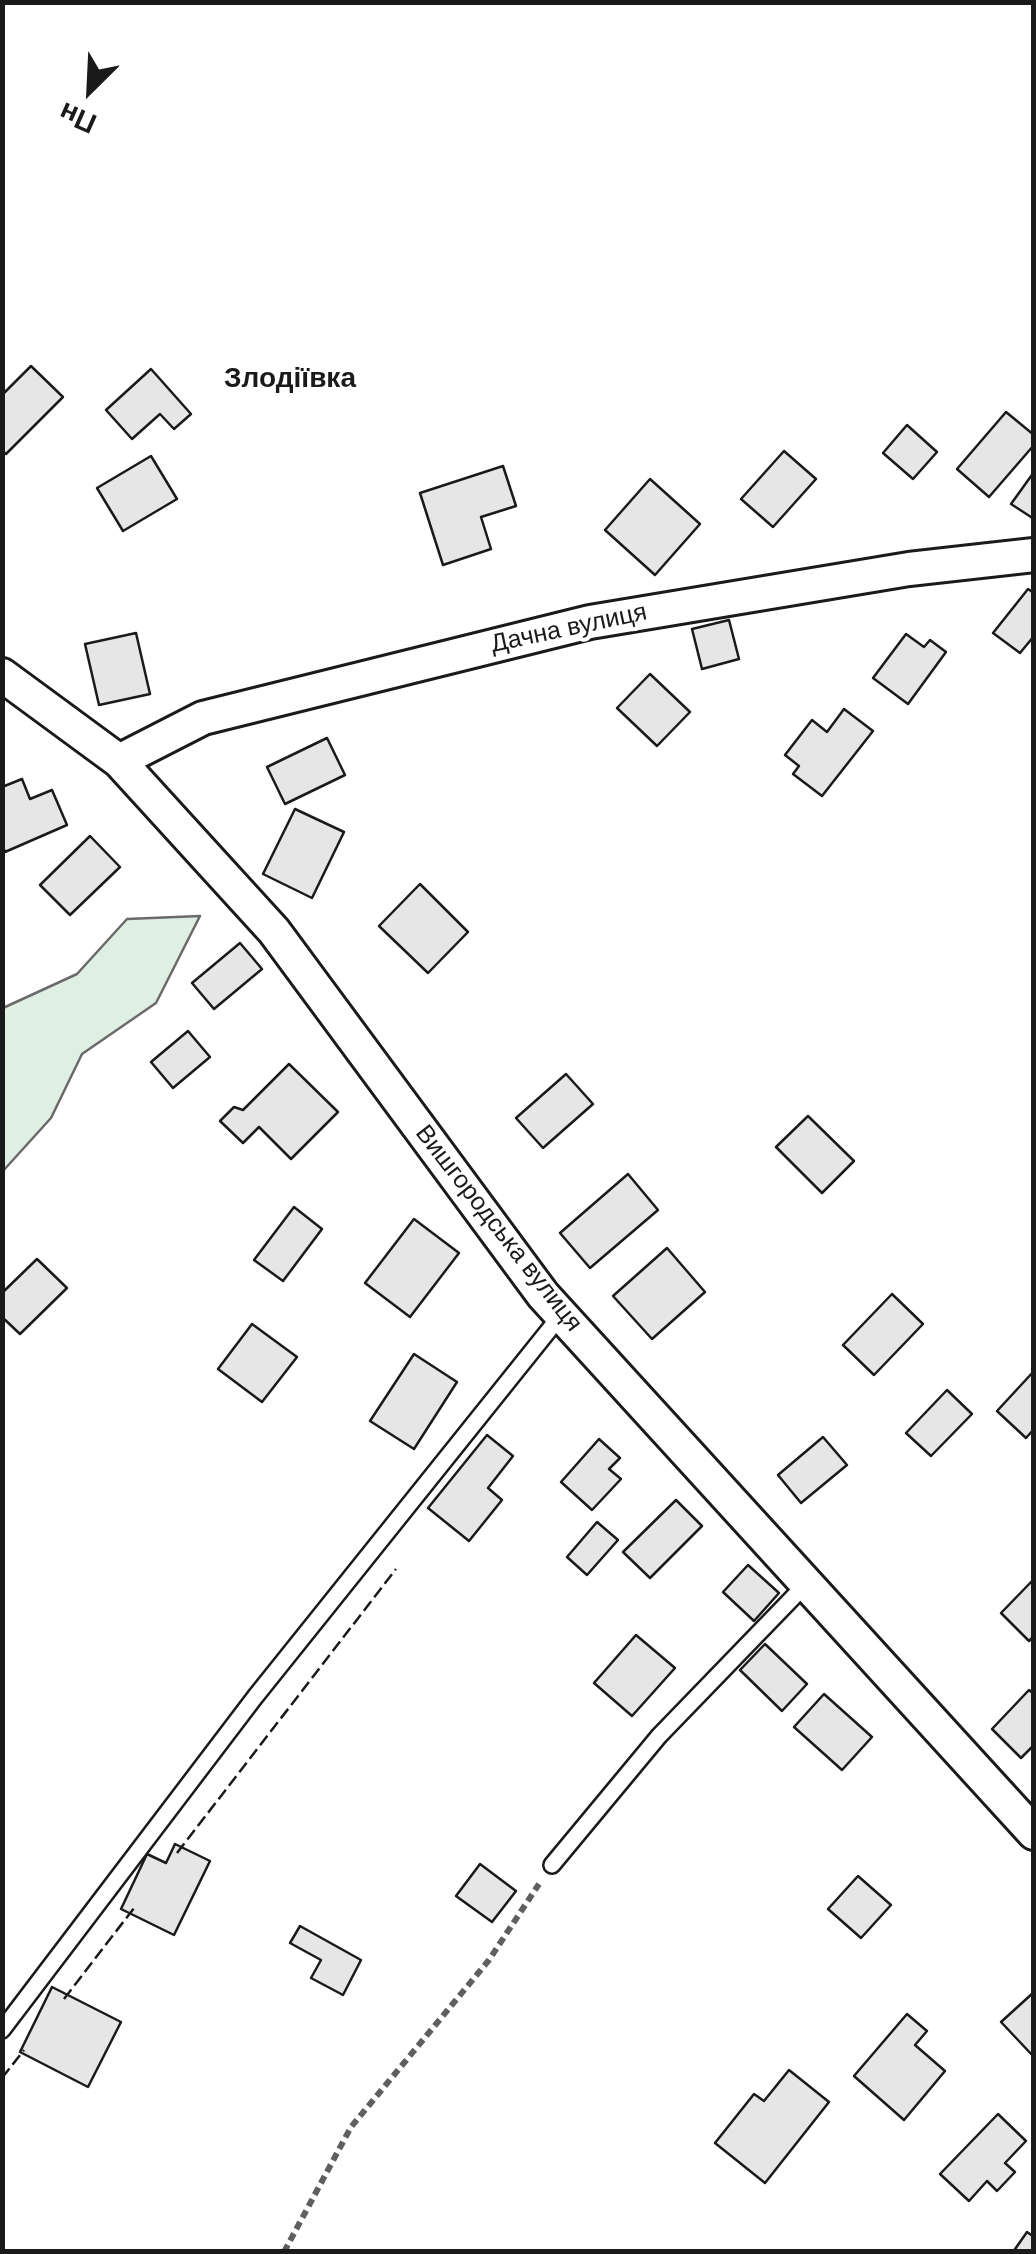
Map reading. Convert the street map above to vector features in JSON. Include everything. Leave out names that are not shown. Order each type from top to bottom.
[{"type":"street","name":"Дачна вулиця","points":[[119,761],[203,718],[590,622],[909,569],[1034,555]]},
{"type":"street","name":"Вишгородська вулиця","points":[[2,675],[119,761],[274,931],[542,1295],[1034,1833]]},
{"type":"lane","points":[[2,2030],[255,1697],[561,1315]]},
{"type":"lane","points":[[552,1865],[659,1736],[806,1584]]},
{"type":"path","points":[[284,2252],[351,2126],[489,1960],[552,1865]]},
{"type":"green space","points":[[200,916],[156,1003],[82,1054],[51,1118],[3,1171],[3,1008],[77,974],[127,919]]},
{"type":"building","points":[[31,366],[63,397],[6,454],[2,451],[2,395]]},
{"type":"building","points":[[151,369],[191,414],[174,429],[160,414],[132,439],[106,410]]},
{"type":"building","points":[[1006,412],[1034,435],[1034,445],[989,497],[957,469]]},
{"type":"building","points":[[907,425],[937,452],[913,479],[883,453]]},
{"type":"building","points":[[784,451],[816,479],[773,527],[741,499]]},
{"type":"building","points":[[151,456],[177,499],[123,531],[97,488]]},
{"type":"building","points":[[503,466],[516,506],[481,517],[491,549],[443,565],[420,493]]},
{"type":"building","points":[[1034,472],[1034,519],[1011,504]]},
{"type":"building","points":[[650,479],[700,524],[655,575],[605,530]]},
{"type":"building","points":[[1028,589],[1034,593],[1034,636],[1020,653],[993,633]]},
{"type":"building","points":[[729,620],[739,659],[702,669],[692,629]]},
{"type":"building","points":[[136,633],[150,694],[99,705],[85,644]]},
{"type":"building","points":[[906,634],[924,647],[930,640],[946,652],[908,704],[873,678]]},
{"type":"building","points":[[650,674],[690,712],[657,746],[617,708]]},
{"type":"building","points":[[844,709],[873,731],[822,796],[793,774],[799,766],[785,755],[812,720],[827,732]]},
{"type":"building","points":[[327,738],[345,775],[285,804],[267,767]]},
{"type":"building","points":[[22,779],[30,799],[52,790],[67,825],[5,852],[2,787]]},
{"type":"building","points":[[295,809],[344,832],[312,898],[263,874]]},
{"type":"building","points":[[90,836],[120,867],[70,915],[40,885]]},
{"type":"building","points":[[420,884],[468,932],[428,973],[379,926]]},
{"type":"building","points":[[240,943],[262,969],[214,1009],[192,983]]},
{"type":"building","points":[[188,1031],[210,1057],[173,1088],[151,1062]]},
{"type":"building","points":[[289,1064],[338,1112],[291,1159],[259,1127],[243,1143],[220,1121],[234,1107],[243,1110]]},
{"type":"building","points":[[566,1074],[593,1104],[543,1148],[516,1118]]},
{"type":"building","points":[[808,1116],[854,1161],[822,1193],[776,1147]]},
{"type":"building","points":[[628,1174],[658,1210],[590,1268],[560,1233]]},
{"type":"building","points":[[294,1207],[322,1229],[283,1281],[254,1260]]},
{"type":"building","points":[[414,1219],[459,1253],[410,1317],[365,1283]]},
{"type":"building","points":[[667,1248],[705,1292],[652,1339],[613,1296]]},
{"type":"building","points":[[37,1259],[67,1288],[20,1334],[2,1317],[2,1293]]},
{"type":"building","points":[[892,1294],[923,1324],[874,1375],[843,1345]]},
{"type":"building","points":[[252,1324],[297,1357],[262,1402],[218,1369]]},
{"type":"building","points":[[414,1354],[457,1382],[414,1449],[370,1421]]},
{"type":"building","points":[[1034,1371],[1034,1429],[1026,1438],[997,1411]]},
{"type":"building","points":[[947,1390],[972,1414],[931,1456],[906,1433]]},
{"type":"building","points":[[487,1435],[513,1456],[488,1488],[502,1500],[469,1541],[428,1508]]},
{"type":"building","points":[[823,1437],[847,1465],[801,1503],[778,1475]]},
{"type":"building","points":[[599,1439],[620,1458],[609,1469],[621,1479],[592,1510],[561,1482]]},
{"type":"building","points":[[676,1500],[702,1526],[650,1578],[623,1552]]},
{"type":"building","points":[[597,1522],[618,1540],[587,1575],[567,1557]]},
{"type":"building","points":[[748,1565],[779,1593],[754,1621],[723,1592]]},
{"type":"building","points":[[1034,1579],[1034,1636],[1029,1641],[1001,1613]]},
{"type":"building","points":[[636,1635],[675,1668],[632,1716],[594,1683]]},
{"type":"building","points":[[765,1644],[807,1684],[782,1711],[740,1670]]},
{"type":"building","points":[[1029,1690],[1034,1694],[1034,1745],[1021,1758],[992,1729]]},
{"type":"building","points":[[824,1694],[872,1737],[842,1770],[794,1727]]},
{"type":"building","points":[[175,1844],[210,1861],[174,1935],[121,1909],[147,1854],[166,1863]]},
{"type":"building","points":[[480,1864],[516,1891],[492,1922],[456,1896]]},
{"type":"building","points":[[858,1876],[891,1905],[861,1938],[828,1909]]},
{"type":"building","points":[[300,1926],[361,1960],[343,1995],[311,1978],[321,1960],[290,1943]]},
{"type":"building","points":[[52,1987],[121,2022],[88,2087],[20,2052]]},
{"type":"building","points":[[1034,1992],[1034,2057],[1001,2022]]},
{"type":"building","points":[[907,2014],[927,2031],[915,2045],[945,2071],[904,2120],[854,2076]]},
{"type":"building","points":[[789,2070],[829,2102],[765,2183],[715,2143],[754,2094],[764,2101]]},
{"type":"building","points":[[998,2114],[1026,2141],[1005,2163],[1015,2172],[997,2191],[987,2181],[969,2201],[940,2174]]},
{"type":"building","points":[[1027,2232],[1034,2237],[1034,2252],[1013,2252]]},
{"type":"fence","points":[[177,1853],[396,1569]]},
{"type":"fence","points":[[64,1999],[134,1908]]},
{"type":"fence","points":[[2,2078],[24,2050]]},
{"type":"district","name":"Злодіївка","points":[[290,380]]}]
